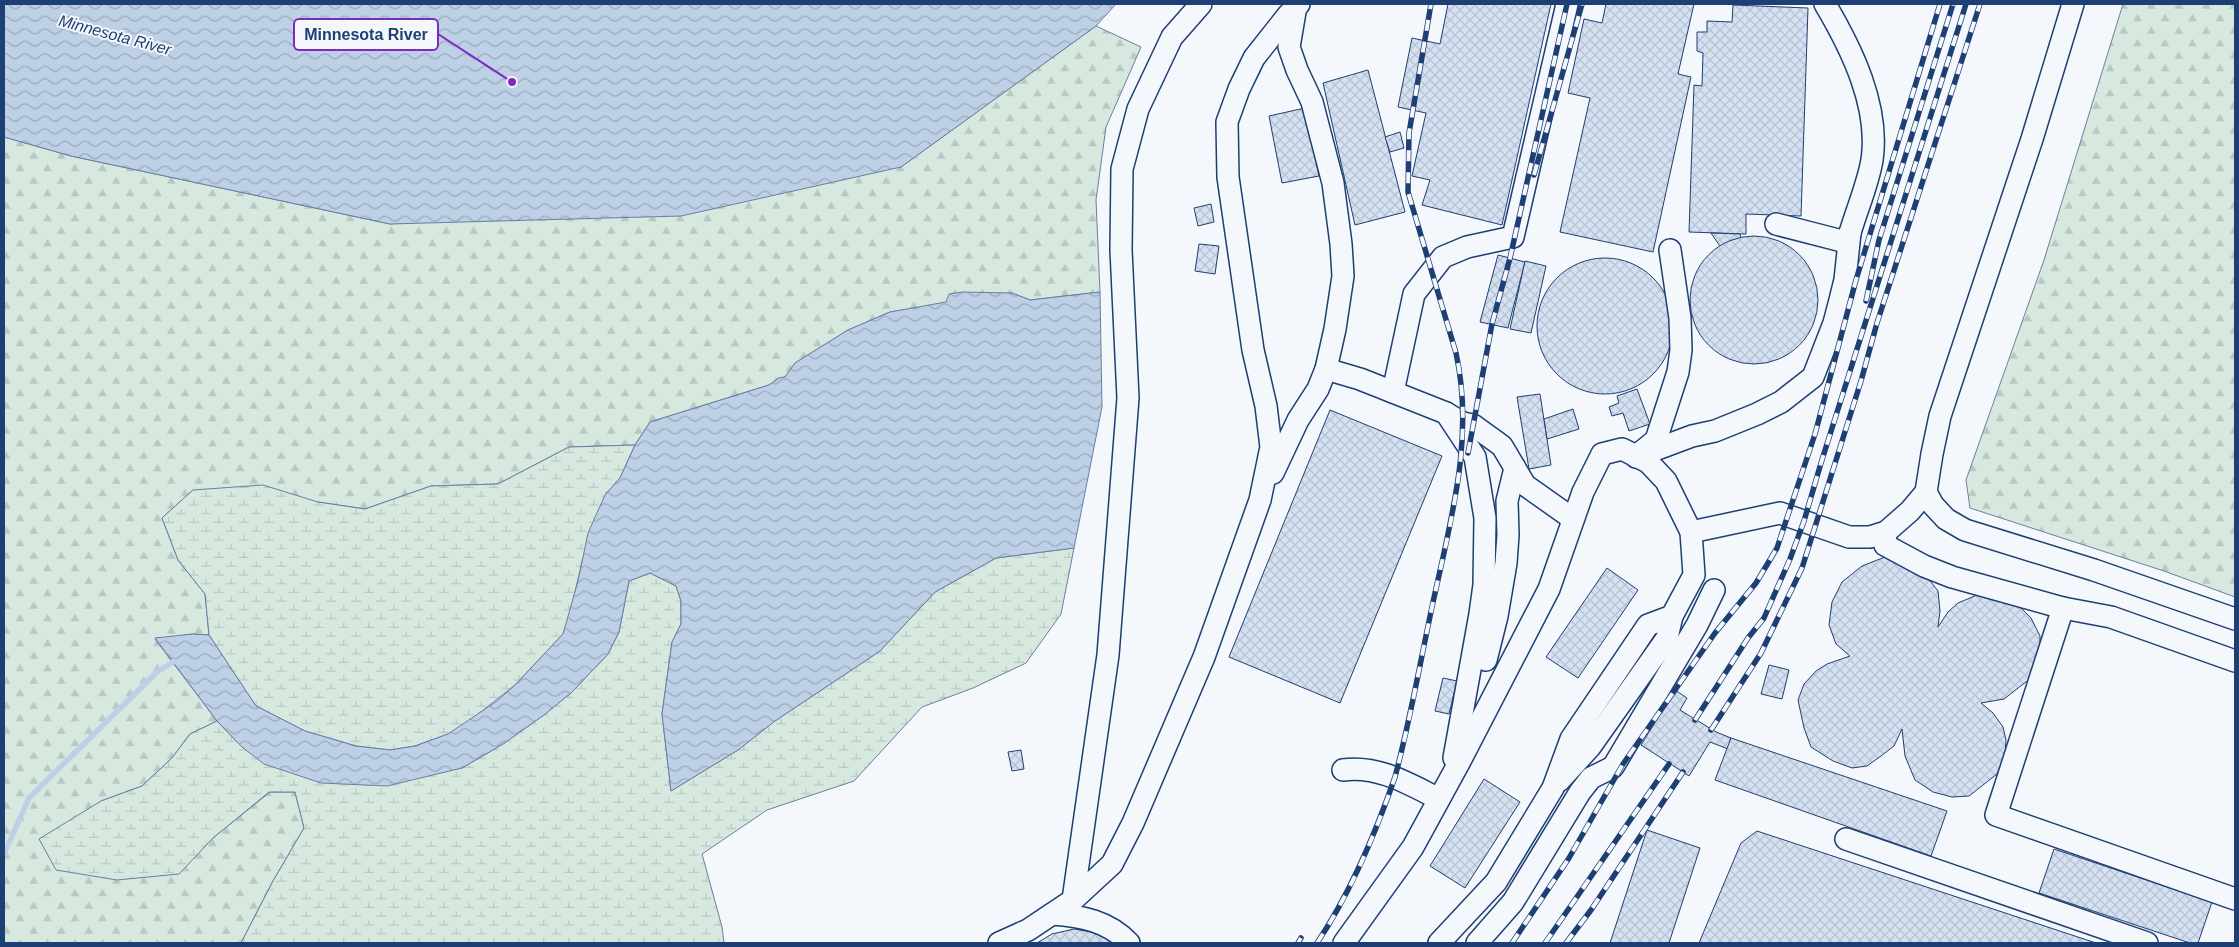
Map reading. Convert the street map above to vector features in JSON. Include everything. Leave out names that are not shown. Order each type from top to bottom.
[{"type":"lane","points":[[1073,900],[1108,655],[1128,398],[1121,250],[1122,169],[1138,109],[1172,38],[1201,4]]},
{"type":"lane","points":[[1393,392],[1414,294],[1443,257],[1468,247],[1513,237],[1567,4]]},
{"type":"lane","points":[[1776,224],[1846,242],[1872,159],[1872,123],[1857,69],[1825,4]]},
{"type":"lane","points":[[1691,532],[1780,513],[1849,537],[1870,538],[1886,532],[1910,511],[1926,492],[1940,416],[2032,139],[2072,4]]},
{"type":"lane","points":[[1260,500],[1271,447],[1266,406],[1252,350],[1228,177],[1227,122],[1239,89],[1254,58],[1298,5]]},
{"type":"lane","points":[[999,943],[1028,930],[1073,900],[1112,864],[1133,823],[1204,656],[1260,500],[1298,420],[1318,390],[1326,368],[1342,276],[1341,244],[1333,183],[1312,102],[1296,70],[1289,48],[1298,5]]},
{"type":"lane","points":[[1254,58],[1271,44],[1281,43],[1289,48]]},
{"type":"lane","points":[[1636,457],[1692,436],[1715,431],[1757,414],[1781,402],[1812,377],[1829,336],[1839,304],[1845,280],[1850,233]]},
{"type":"lane","points":[[1636,457],[1656,440],[1678,372],[1681,350],[1680,318],[1670,250]]},
{"type":"lane","points":[[1326,368],[1360,378],[1473,426],[1502,446],[1525,485],[1573,519]]},
{"type":"lane","points":[[1446,413],[1474,457],[1485,518],[1484,585],[1454,772]]},
{"type":"lane","points":[[1344,943],[1413,847],[1454,772],[1549,589],[1583,492],[1602,454],[1622,449],[1648,462],[1666,480],[1691,532],[1694,575],[1672,616],[1648,625],[1571,738],[1553,788],[1496,882],[1439,943]]},
{"type":"lane","points":[[1454,772],[1497,616],[1508,535],[1507,501],[1515,468]]},
{"type":"lane","points":[[1926,492],[1933,505],[1946,519],[1965,530],[2094,570],[2235,619]]},
{"type":"lane","points":[[1886,532],[1885,545],[1924,566],[1952,577],[2063,608],[2111,617],[2235,660]]},
{"type":"lane","points":[[1478,943],[1513,902],[1580,792],[1591,778],[1613,766],[1697,625],[1714,590]]},
{"type":"lane","points":[[2063,608],[1996,815],[2235,899]]},
{"type":"lane","points":[[1343,770],[1356,768],[1395,776],[1439,799]]},
{"type":"lane","points":[[1846,839],[2147,943]]},
{"type":"lane","points":[[1052,914],[1079,916],[1102,923],[1119,932],[1129,943]]},
{"type":"green space","points":[[2123,4],[2235,4],[2235,597],[2164,571],[1970,508],[1966,480],[2044,260]]},
{"type":"green space","points":[[1096,26],[1141,47],[1106,127],[1096,200],[1100,292],[1030,300],[1012,293],[890,312],[848,330],[795,363],[785,377],[779,378],[769,385],[650,422],[635,445],[569,447],[498,484],[431,486],[365,509],[318,502],[193,490],[162,518],[178,560],[205,594],[209,635],[193,634],[155,639],[217,721],[190,734],[172,758],[142,786],[101,801],[178,874],[213,838],[270,792],[295,792],[304,828],[273,881],[241,943],[4,943],[4,137],[71,156],[390,224],[901,167]]},
{"type":"green space","points":[[635,445],[620,478],[605,495],[583,558],[563,634],[515,685],[472,719],[448,734],[415,746],[390,750],[356,746],[305,731],[256,706],[209,635],[205,594],[178,560],[162,518],[193,490],[263,485],[318,502],[365,509],[431,486],[498,484],[569,447]]},
{"type":"green space","points":[[1074,548],[1061,614],[1026,663],[973,688],[922,707],[854,781],[767,810],[702,854],[722,927],[724,943],[241,943],[273,881],[304,828],[295,792],[269,792],[213,838],[179,874],[117,880],[56,870],[39,839],[101,801],[142,786],[172,758],[190,734],[217,721],[242,747],[440,772],[462,768],[503,744],[544,715],[572,692],[608,654],[619,632],[629,581],[650,573],[676,586],[681,601],[681,624],[672,642],[662,714],[671,791],[738,750],[775,721],[880,651],[935,592],[996,558]]},
{"type":"water","name":"Minnesota River","points":[[4,4],[1116,4],[1096,26],[901,167],[681,216],[390,224],[71,156],[4,137]]},
{"type":"water","points":[[963,292],[1012,293],[1030,300],[1100,292],[1102,407],[1074,548],[996,558],[935,592],[880,651],[775,721],[738,750],[671,791],[662,714],[672,642],[681,624],[681,601],[676,586],[650,573],[629,581],[619,632],[608,654],[572,692],[544,715],[503,744],[462,768],[387,786],[321,783],[264,764],[242,747],[217,721],[155,638],[193,634],[209,635],[256,706],[305,731],[356,746],[390,750],[415,746],[448,734],[497,701],[515,685],[563,634],[578,581],[588,533],[605,495],[620,478],[635,445],[650,422],[769,385],[779,378],[785,377],[795,363],[848,330],[890,312],[946,302],[949,294]]},
{"type":"building","points":[[1448,4],[1551,4],[1502,225],[1422,205],[1430,180],[1412,176],[1426,113],[1398,107],[1412,38],[1440,44]]},
{"type":"building","points":[[1606,4],[1694,4],[1678,74],[1691,77],[1653,252],[1560,232],[1590,98],[1568,93],[1584,19],[1602,23]]},
{"type":"building","points":[[1733,5],[1808,8],[1801,216],[1746,214],[1746,234],[1689,232],[1694,85],[1702,86],[1703,53],[1697,51],[1697,32],[1707,32],[1707,21],[1732,22]]},
{"type":"building","points":[[1368,70],[1405,212],[1355,225],[1323,83]]},
{"type":"building","points":[[1305,108],[1319,176],[1282,183],[1269,116]]},
{"type":"building","points":[[1400,132],[1404,148],[1390,152],[1385,137]]},
{"type":"building","points":[[1211,204],[1214,222],[1198,226],[1194,208]]},
{"type":"building","points":[[1711,233],[1740,234],[1741,238],[1720,246]]},
{"type":"building","points":[[1754,236],[1778,241],[1799,255],[1813,276],[1818,300],[1813,324],[1799,345],[1778,359],[1754,364],[1730,359],[1709,345],[1695,324],[1690,300],[1695,276],[1709,255],[1730,241]]},
{"type":"building","points":[[1199,244],[1219,246],[1215,274],[1195,271]]},
{"type":"building","points":[[1498,255],[1525,262],[1508,328],[1480,322]]},
{"type":"building","points":[[1605,258],[1631,263],[1653,278],[1668,300],[1673,326],[1668,352],[1653,374],[1631,389],[1605,394],[1579,389],[1557,374],[1542,352],[1537,326],[1542,300],[1557,278],[1579,263]]},
{"type":"building","points":[[1525,261],[1546,266],[1531,333],[1510,329]]},
{"type":"building","points":[[1637,389],[1650,424],[1629,431],[1623,413],[1612,416],[1609,407],[1619,403],[1617,396]]},
{"type":"building","points":[[1540,394],[1551,465],[1529,469],[1517,397]]},
{"type":"building","points":[[1573,409],[1579,429],[1547,439],[1544,419]]},
{"type":"building","points":[[1330,410],[1442,456],[1340,703],[1229,657]]},
{"type":"building","points":[[1885,557],[1911,563],[1924,573],[1938,591],[1940,611],[1938,627],[1948,612],[1958,603],[1977,595],[2002,595],[2018,605],[2031,618],[2040,636],[2040,652],[2031,678],[2004,699],[1981,703],[1993,713],[2003,727],[2006,740],[2005,755],[1997,774],[1969,796],[1952,797],[1933,792],[1915,780],[1905,756],[1902,729],[1894,746],[1867,766],[1852,768],[1833,761],[1811,747],[1804,728],[1798,700],[1804,684],[1816,671],[1827,664],[1850,656],[1836,644],[1829,625],[1832,602],[1842,582],[1862,566]]},
{"type":"building","points":[[1607,568],[1638,590],[1578,678],[1546,657]]},
{"type":"building","points":[[1769,665],[1789,670],[1782,699],[1761,694]]},
{"type":"building","points":[[1443,678],[1457,681],[1449,714],[1435,711]]},
{"type":"building","points":[[1675,690],[1687,698],[1680,710],[1716,732],[1731,738],[1728,749],[1710,742],[1689,776],[1641,745]]},
{"type":"building","points":[[1731,738],[1947,811],[1931,856],[1715,780]]},
{"type":"building","points":[[1021,750],[1024,769],[1012,771],[1008,752]]},
{"type":"building","points":[[1484,779],[1520,802],[1465,888],[1430,866]]},
{"type":"building","points":[[1647,830],[1700,848],[1669,943],[1610,943]]},
{"type":"building","points":[[1757,831],[2096,943],[1699,943],[1741,843]]},
{"type":"building","points":[[2054,849],[2212,902],[2198,943],[2190,943],[2039,893]]},
{"type":"building","points":[[1074,929],[1097,933],[1118,943],[1037,943],[1052,934]]},
{"type":"waterway","points":[[4,854],[29,798],[157,672],[173,662]]},
{"type":"railway","points":[[1317,943],[1341,904],[1361,863],[1395,777],[1453,512],[1462,449],[1463,417],[1456,353],[1408,192],[1409,133],[1431,4]]},
{"type":"railway","points":[[1468,453],[1492,324],[1510,258],[1567,4]]},
{"type":"railway","points":[[1534,175],[1582,4]]},
{"type":"railway","points":[[1512,943],[1569,858],[1623,764],[1715,633],[1756,583],[1777,548],[1815,434],[1856,280],[1940,4]]},
{"type":"railway","points":[[1866,301],[1879,240],[1953,4]]},
{"type":"railway","points":[[1695,720],[1748,638],[1764,618],[1790,559],[1804,521],[1966,4]]},
{"type":"railway","points":[[1711,730],[1761,653],[1802,568],[1861,381],[1877,323],[1980,4]]},
{"type":"railway","points":[[1545,943],[1669,764]]},
{"type":"railway","points":[[1566,943],[1591,910],[1683,772]]},
{"type":"railway","points":[[1298,943],[1301,938]]},
{"type":"place","name":"Minnesota River","points":[[512,82]]}]
